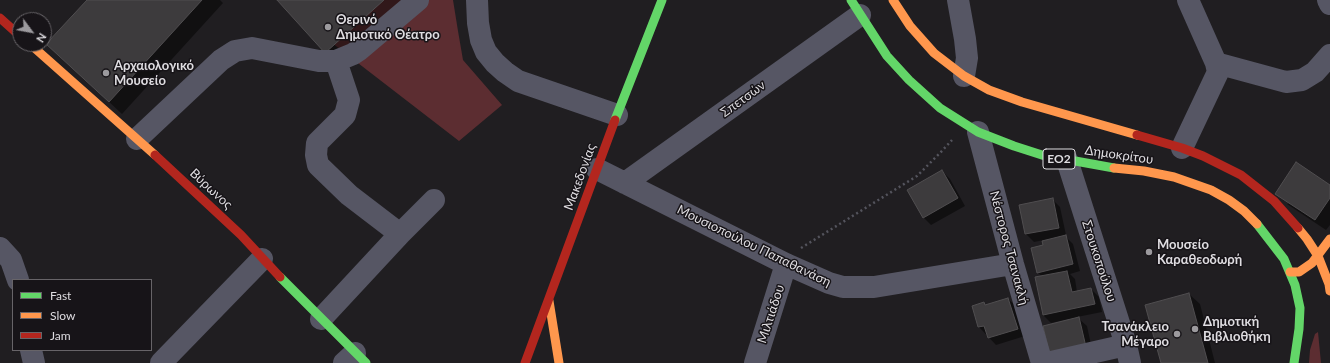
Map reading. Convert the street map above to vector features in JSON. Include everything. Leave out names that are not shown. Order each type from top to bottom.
[{"type":"main road","name":"Μακεδονίας","points":[[524,363],[662,0]]},
{"type":"main road","name":"Δημοκρίτου","points":[[893,0],[910,26],[934,53],[964,76],[989,90],[1022,102],[1182,148],[1225,166],[1241,175],[1274,201],[1307,239],[1318,256],[1329,284],[1330,291]]},
{"type":"main road","name":"Δημοκρίτου","points":[[855,8],[887,56],[920,91],[971,128],[990,138],[1042,155],[1174,177],[1211,190],[1229,200],[1244,211],[1256,223],[1281,254],[1295,285],[1300,308],[1299,329],[1294,363]]},
{"type":"main road","points":[[0,18],[12,29]]},
{"type":"main road","name":"Βύρωνος","points":[[39,52],[137,139],[241,235],[262,259],[321,319],[355,360]]},
{"type":"main road","points":[[1290,272],[1298,272],[1305,269],[1318,256],[1330,239]]},
{"type":"main road","points":[[549,299],[559,363]]},
{"type":"street","points":[[137,139],[221,60],[235,51],[243,49],[256,49],[319,61],[336,61],[359,50],[418,0]]},
{"type":"street","points":[[478,0],[478,23],[486,52],[505,72],[518,81],[617,115]]},
{"type":"street","points":[[958,0],[967,58],[964,76]]},
{"type":"street","points":[[1182,148],[1218,72],[1216,63],[1188,0]]},
{"type":"street","points":[[1328,0],[1330,4]]},
{"type":"street","name":"Σπετσών","points":[[625,183],[855,8]]},
{"type":"street","points":[[1216,63],[1286,82],[1302,80],[1315,72],[1330,54]]},
{"type":"street","points":[[336,61],[349,100],[345,115],[317,143],[316,155],[318,165],[349,195],[400,234]]},
{"type":"street","name":"Νέστορος Τσανακλή","points":[[971,128],[1042,363]]},
{"type":"street","name":"Στουκοπούλου","points":[[1067,160],[1128,354]]},
{"type":"street","name":"Μουσιοπούλου Παπαθανάση","points":[[597,169],[786,264],[836,286],[857,288],[874,287],[1013,264]]},
{"type":"street","points":[[321,319],[400,234],[434,200]]},
{"type":"street","points":[[0,248],[11,260],[18,279]]},
{"type":"street","points":[[161,363],[262,259]]},
{"type":"street","name":"Μιλτιάδου","points":[[755,363],[786,264]]},
{"type":"street","points":[[31,351],[34,363]]},
{"type":"street","points":[[1047,363],[1128,354]]},
{"type":"path","points":[[786,264],[795,252],[807,243],[816,239],[917,176],[971,128]]},
{"type":"shaded area","points":[[382,0],[453,0],[463,60],[502,105],[459,141],[332,43]]},
{"type":"shaded area","points":[[1318,332],[1321,363],[1309,363],[1310,350],[1315,334]]},
{"type":"building","name":"Αρχαιολογικό Μουσείο","points":[[87,0],[202,0],[109,102],[52,50],[52,38]]},
{"type":"building","name":"Θερινό Δημοτικό Θέατρο","points":[[277,0],[384,0],[325,53]]},
{"type":"building","points":[[1296,162],[1330,185],[1330,198],[1315,220],[1275,194]]},
{"type":"building","points":[[942,170],[958,198],[923,218],[907,190]]},
{"type":"building","points":[[1053,198],[1059,228],[1025,234],[1019,205]]},
{"type":"building","points":[[1066,235],[1073,264],[1037,273],[1031,248],[1043,245],[1042,241]]},
{"type":"building","points":[[1067,271],[1072,292],[1091,288],[1095,304],[1043,315],[1035,277]]},
{"type":"building","name":"Τσανάκλειο Μέγαρο","points":[[1189,293],[1208,363],[1161,363],[1145,305]]},
{"type":"building","points":[[1008,298],[1018,329],[988,338],[984,326],[978,327],[972,306],[984,302],[985,305]]},
{"type":"building","points":[[1079,317],[1086,347],[1050,356],[1043,326]]},
{"type":"traffic: fast","points":[[615,120],[662,0]]},
{"type":"traffic: fast","points":[[851,0],[887,56],[909,80],[940,108],[978,132],[1014,146],[1042,155],[1114,168]]},
{"type":"traffic: fast","points":[[1257,224],[1284,259],[1295,285],[1300,308],[1299,329],[1294,363]]},
{"type":"traffic: fast","points":[[280,277],[366,363]]},
{"type":"traffic: slow","points":[[893,0],[910,26],[934,53],[964,76],[989,90],[1022,102],[1137,135]]},
{"type":"traffic: slow","points":[[39,52],[155,155]]},
{"type":"traffic: slow","points":[[1114,168],[1144,171],[1174,177],[1211,190],[1229,200],[1244,211],[1257,224]]},
{"type":"traffic: slow","points":[[1298,228],[1318,256],[1329,284],[1330,291]]},
{"type":"traffic: slow","points":[[1290,272],[1299,272],[1312,263],[1330,239]]},
{"type":"traffic: slow","points":[[549,301],[559,363]]},
{"type":"traffic: jam","points":[[0,18],[12,29]]},
{"type":"traffic: jam","points":[[525,363],[615,120]]},
{"type":"traffic: jam","points":[[1137,135],[1182,148],[1203,156],[1241,175],[1274,201],[1298,228]]},
{"type":"traffic: jam","points":[[155,155],[241,235],[280,277]]},
{"type":"place","name":"Θερινό Δημοτικό Θέατρο","points":[[328,27]]},
{"type":"place","name":"Αρχαιολογικό Μουσείο","points":[[106,73]]},
{"type":"place","name":"Μουσείο Καραθεοδωρή","points":[[1149,252]]},
{"type":"place","name":"Δημοτική Βιβλιοθήκη","points":[[1195,329]]},
{"type":"place","name":"Τσανάκλειο Μέγαρο","points":[[1177,334]]}]
